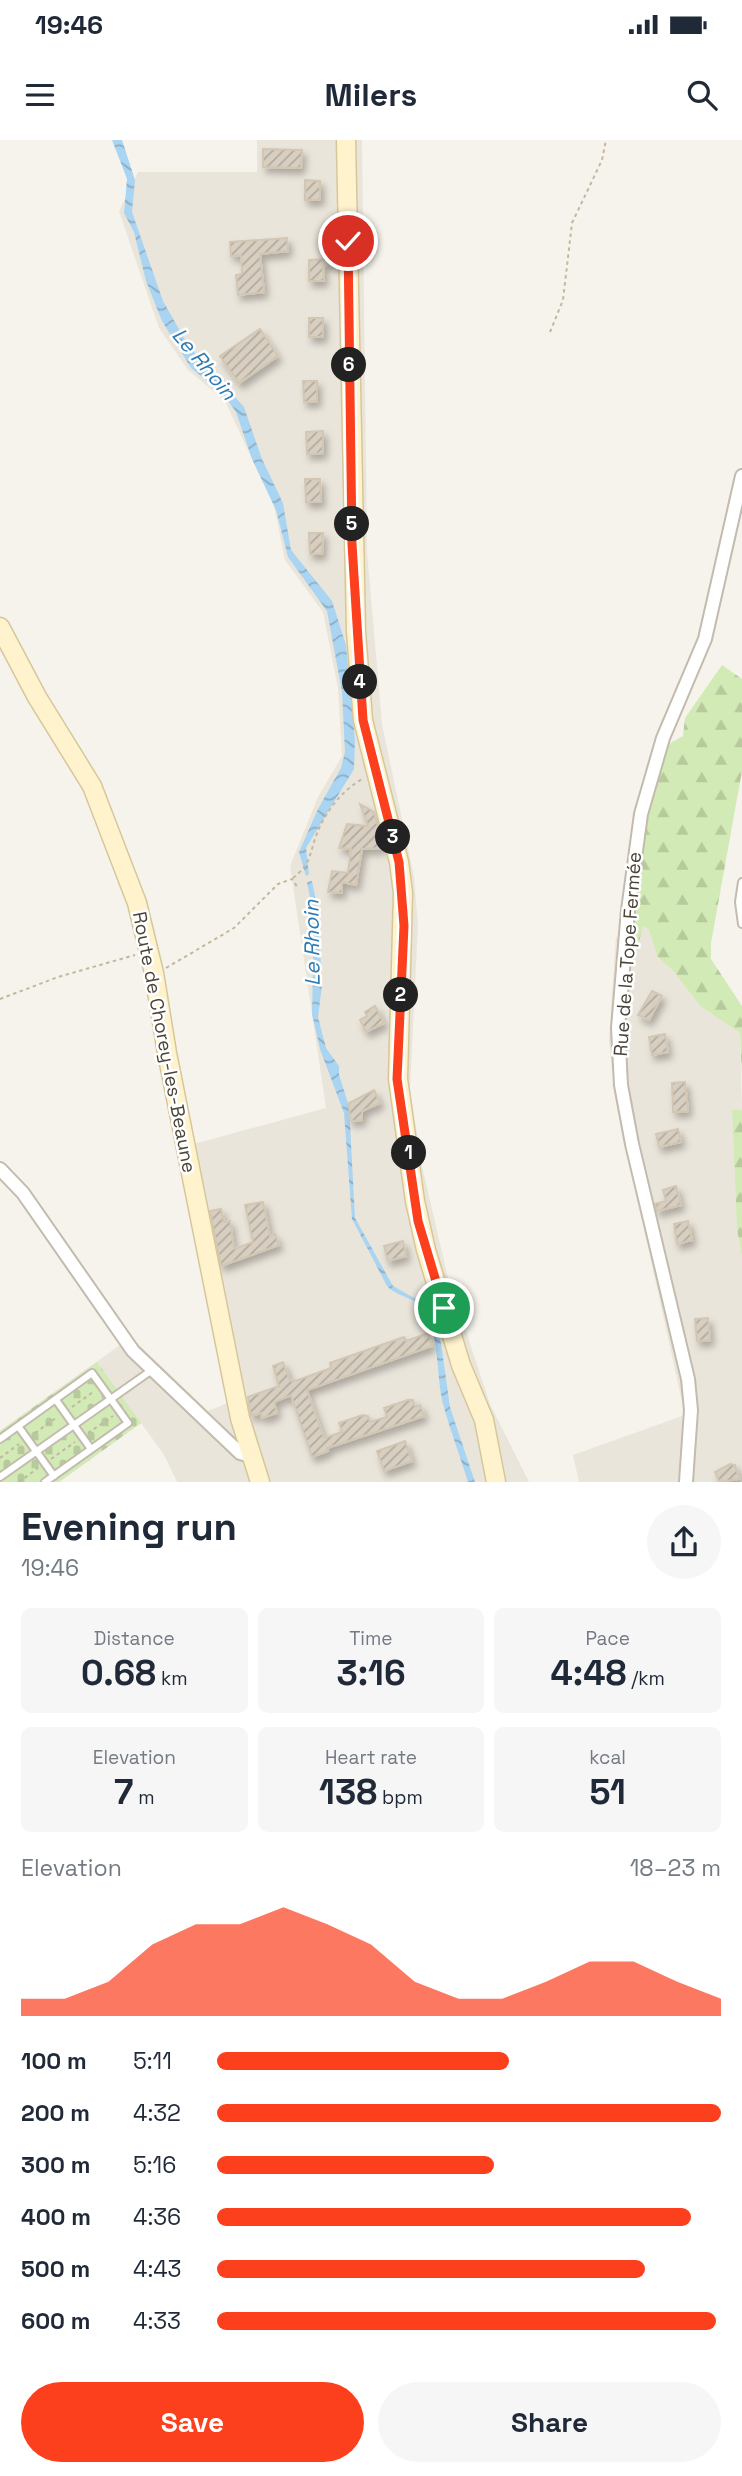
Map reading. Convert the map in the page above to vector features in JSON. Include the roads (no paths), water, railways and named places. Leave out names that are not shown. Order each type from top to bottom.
[{"type":"street","points":[[346,140],[352,544],[358,656],[368,748],[399,862],[403,893],[397,1079],[418,1221],[461,1365],[484,1420],[496,1482]]},
{"type":"street","name":"Rue de la Tope Fermée","points":[[686,1482],[691,1410],[688,1379],[629,1134],[621,1085],[618,1028],[628,910],[640,814],[663,738],[705,639],[742,477]]},
{"type":"street","name":"Route de Chorey-les-Beaune","points":[[0,627],[100,804],[137,903],[155,973],[167,1053],[229,1364],[260,1482]]},
{"type":"street","points":[[0,1169],[23,1193],[114,1325],[152,1370],[240,1453],[251,1456]]},
{"type":"lane","points":[[742,882],[739,902],[742,924]]},
{"type":"lane","points":[[3,1482],[0,1477],[152,1370]]},
{"type":"lane","points":[[0,1439],[92,1373],[128,1423],[45,1482]]},
{"type":"lane","points":[[55,1400],[91,1449]]},
{"type":"lane","points":[[18,1426],[54,1476]]},
{"type":"water","name":"Le Rhoin","points":[[112,140],[122,140],[135,180],[132,212],[163,301],[188,345],[244,407],[262,459],[283,503],[291,550],[332,601],[346,645],[355,740],[354,769],[306,848],[309,874],[306,876],[299,852],[318,809],[341,768],[345,752],[342,692],[327,611],[288,557],[276,510],[252,459],[236,412],[223,394],[191,368],[162,321],[146,281],[134,232],[124,213],[127,179]]},
{"type":"water","points":[[312,881],[318,911],[322,985],[318,1017],[326,1048],[339,1066],[339,1075],[349,1106],[355,1218],[393,1286],[430,1307],[441,1343],[450,1407],[475,1482],[468,1482],[446,1414],[435,1343],[428,1319],[420,1305],[387,1286],[352,1219],[344,1113],[320,1049],[312,1014],[314,918],[307,882]]}]
